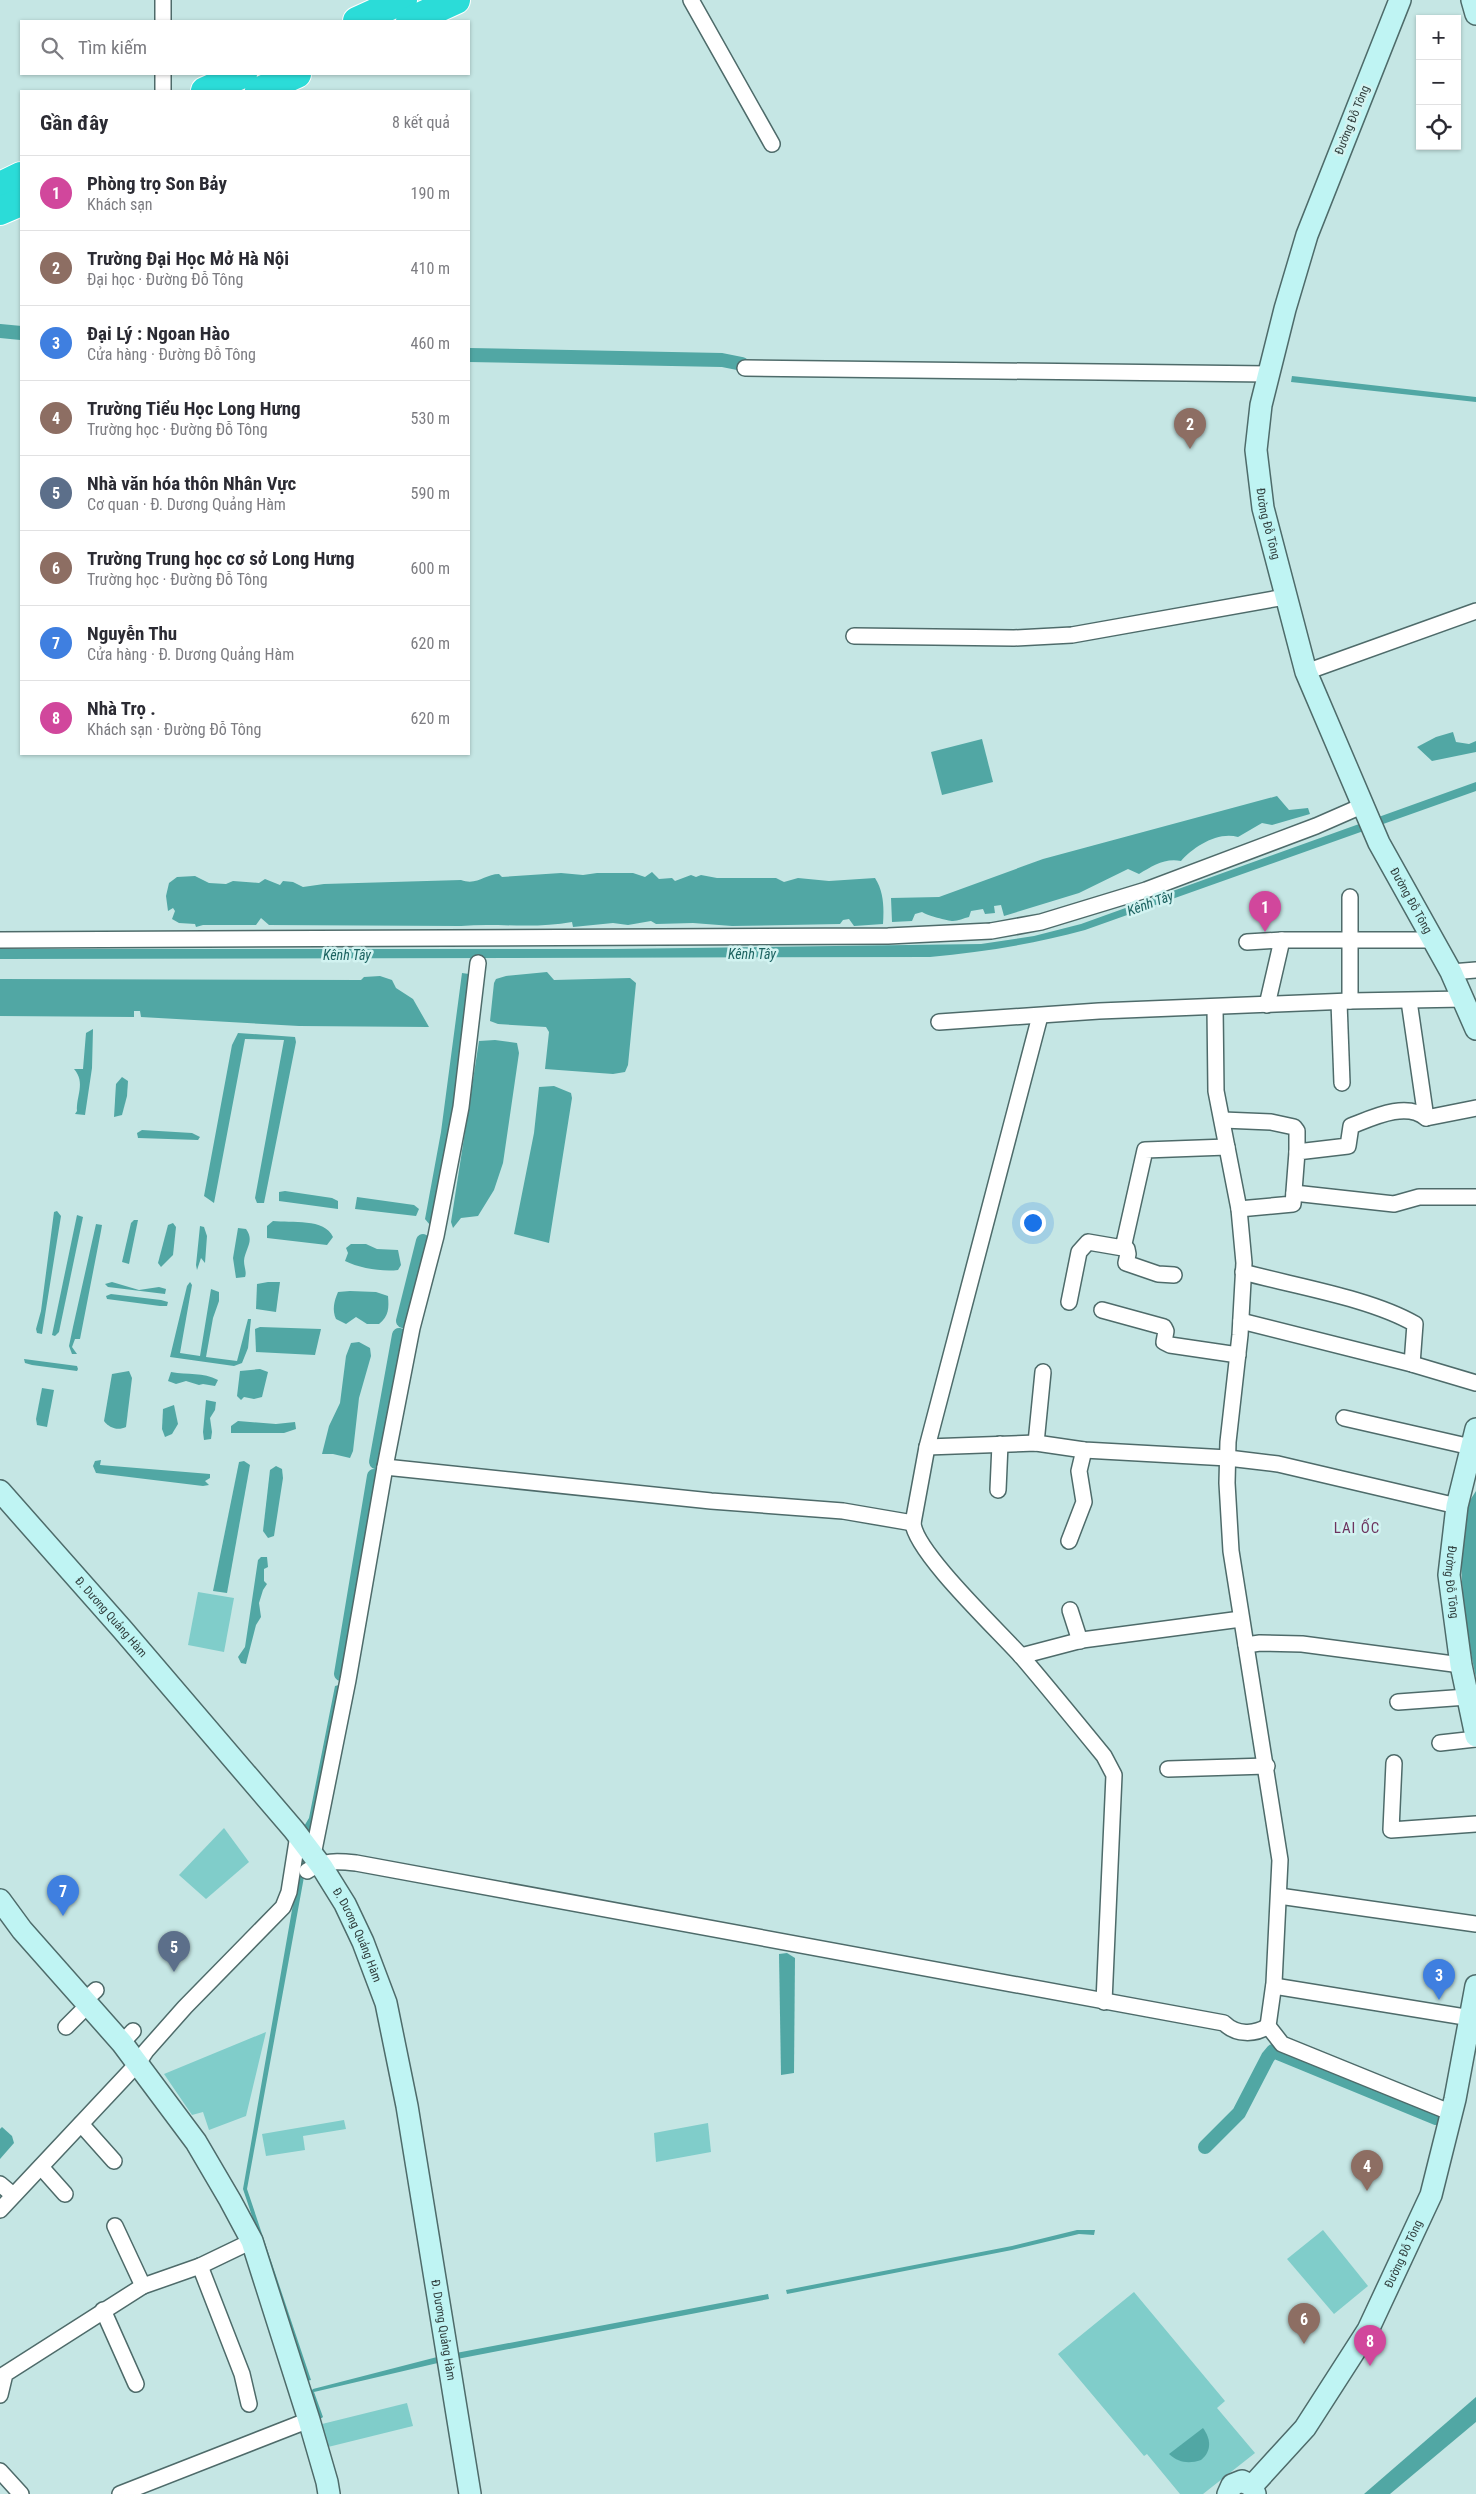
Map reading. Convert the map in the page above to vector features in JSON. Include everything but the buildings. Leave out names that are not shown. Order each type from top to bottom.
[{"type":"highway","points":[[368,12],[403,0]]},
{"type":"highway","points":[[412,20],[456,0]]},
{"type":"highway","points":[[208,90],[241,75]]},
{"type":"highway","points":[[261,90],[295,75]]},
{"type":"highway","points":[[0,186],[20,176]]},
{"type":"highway","points":[[0,211],[20,202]]},
{"type":"main road","name":"Đường Đỗ Tông","points":[[1400,0],[1307,235],[1261,405],[1256,450],[1262,508],[1306,672],[1379,843],[1451,972],[1465,999],[1476,1029]]},
{"type":"main road","points":[[1472,0],[1476,14]]},
{"type":"main road","name":"Đường Đỗ Tông","points":[[1474,1440],[1457,1506],[1449,1575],[1461,1665],[1476,1737]]},
{"type":"main road","name":"Đ. Dương Quảng Hàm","points":[[0,1491],[122,1629],[298,1835],[313,1863],[345,1904],[363,1942],[386,2003],[407,2106],[470,2494]]},
{"type":"main road","points":[[0,1900],[22,1930],[128,2037],[138,2063],[196,2142],[252,2241],[309,2420],[329,2494]]},
{"type":"main road","name":"Đường Đỗ Tông","points":[[1253,2490],[1305,2428],[1368,2330],[1431,2195],[1471,2043],[1471,2018],[1476,1986]]},
{"type":"main road","points":[[1228,2494],[1230,2488],[1238,2482],[1246,2482],[1253,2490]]},
{"type":"street","points":[[163,0],[163,20]]},
{"type":"street","points":[[691,0],[772,144]]},
{"type":"street","points":[[163,75],[163,90]]},
{"type":"street","points":[[745,368],[1269,374]]},
{"type":"street","points":[[854,636],[1014,638],[1072,635],[1285,597]]},
{"type":"street","points":[[1306,672],[1476,611]]},
{"type":"street","points":[[0,940],[888,936],[991,931],[1041,922],[1146,890],[1364,806]]},
{"type":"street","points":[[1342,1083],[1344,1002],[1351,938],[1350,897]]},
{"type":"street","points":[[1247,942],[1351,938],[1434,940]]},
{"type":"street","points":[[1267,1005],[1282,940]]},
{"type":"street","points":[[478,963],[461,1108],[436,1236],[412,1328],[384,1467],[348,1680],[313,1863],[341,1861],[356,1863],[1224,2023],[1228,2027],[1249,2034],[1258,2032],[1268,2026]]},
{"type":"street","points":[[1451,972],[1476,970]]},
{"type":"street","points":[[939,1022],[1215,1007],[1465,999]]},
{"type":"street","points":[[1409,1001],[1426,1118]]},
{"type":"street","points":[[1215,1007],[1216,1091],[1223,1120],[1238,1209],[1243,1272],[1241,1322],[1226,1483],[1231,1551],[1267,1766],[1280,1860],[1274,1986],[1268,2026],[1282,2044],[1452,2113]]},
{"type":"street","points":[[1040,1016],[928,1447],[913,1529],[920,1542],[951,1581],[1021,1656],[1104,1756],[1114,1775],[1104,2002]]},
{"type":"street","points":[[1296,1152],[1348,1146],[1351,1126],[1383,1114],[1400,1112],[1421,1114],[1426,1118],[1476,1108]]},
{"type":"street","points":[[1223,1120],[1271,1122],[1294,1127],[1297,1131],[1293,1204],[1238,1209]]},
{"type":"street","points":[[1124,1248],[1145,1150],[1227,1147]]},
{"type":"street","points":[[1294,1193],[1394,1204],[1419,1197],[1476,1197]]},
{"type":"street","points":[[1069,1302],[1079,1252],[1088,1242],[1127,1249],[1126,1263],[1158,1274],[1174,1275]]},
{"type":"street","points":[[1243,1272],[1360,1303],[1404,1318],[1415,1324],[1412,1364]]},
{"type":"street","points":[[1102,1310],[1164,1327],[1166,1331],[1164,1342],[1170,1344],[1238,1355]]},
{"type":"street","points":[[1241,1322],[1412,1364],[1476,1383]]},
{"type":"street","points":[[1036,1443],[1043,1372]]},
{"type":"street","points":[[1344,1418],[1474,1440]]},
{"type":"street","points":[[928,1447],[1036,1443],[1084,1450],[1228,1458],[1278,1464],[1457,1506]]},
{"type":"street","points":[[998,1490],[1000,1444]]},
{"type":"street","points":[[1069,1542],[1084,1502],[1079,1471],[1084,1450]]},
{"type":"street","points":[[384,1467],[711,1501],[843,1511],[913,1522]]},
{"type":"street","points":[[1070,1610],[1080,1641]]},
{"type":"street","points":[[1021,1656],[1080,1641],[1241,1619]]},
{"type":"street","points":[[1246,1645],[1260,1643],[1302,1644],[1461,1665]]},
{"type":"street","points":[[1398,1702],[1467,1697]]},
{"type":"street","points":[[1440,1743],[1476,1737]]},
{"type":"street","points":[[1394,1763],[1391,1830],[1476,1824]]},
{"type":"street","points":[[1168,1769],[1267,1766]]},
{"type":"street","points":[[0,2210],[138,2063],[185,2007],[283,1907],[289,1892],[298,1835]]},
{"type":"street","points":[[1279,1896],[1476,1924]]},
{"type":"street","points":[[1274,1986],[1471,2018]]},
{"type":"street","points":[[66,2027],[90,1998]]},
{"type":"street","points":[[80,2124],[114,2162]]},
{"type":"street","points":[[41,2167],[65,2194]]},
{"type":"street","points":[[0,2184],[13,2196]]},
{"type":"street","points":[[115,2226],[143,2286]]},
{"type":"street","points":[[0,2395],[3,2370],[143,2286],[200,2266],[252,2241]]},
{"type":"street","points":[[200,2266],[242,2374],[249,2404]]},
{"type":"street","points":[[103,2310],[136,2384]]},
{"type":"street","points":[[120,2494],[309,2420]]},
{"type":"street","points":[[0,2471],[21,2494]]},
{"type":"shaded area","points":[[198,1592],[234,1598],[224,1652],[188,1645]]},
{"type":"shaded area","points":[[224,1828],[249,1862],[206,1899],[179,1875]]},
{"type":"shaded area","points":[[266,2032],[246,2116],[209,2130],[203,2112],[192,2115],[164,2074]]},
{"type":"shaded area","points":[[344,2120],[346,2129],[303,2136],[305,2150],[266,2156],[262,2134]]},
{"type":"shaded area","points":[[708,2123],[711,2152],[656,2162],[654,2133]]},
{"type":"shaded area","points":[[1323,2230],[1368,2286],[1334,2314],[1287,2259]]},
{"type":"shaded area","points":[[1134,2292],[1225,2401],[1217,2408],[1255,2453],[1203,2494],[1180,2494],[1147,2454],[1144,2456],[1058,2354]]},
{"type":"shaded area","points":[[407,2403],[413,2426],[328,2447],[322,2424]]},
{"type":"water","points":[[1292,376],[1476,397],[1476,402],[1291,382]]},
{"type":"water","points":[[1453,732],[1456,742],[1469,744],[1476,741],[1476,752],[1432,761],[1417,747],[1436,737]]},
{"type":"water","points":[[982,739],[993,782],[942,795],[931,752]]},
{"type":"water","name":"Kênh Tây","points":[[1476,782],[1476,791],[1085,930],[1008,947],[969,953],[930,957],[0,959],[0,949],[613,949],[981,944],[1034,936],[1081,924]]},
{"type":"water","points":[[1277,796],[1289,810],[1308,808],[1310,814],[1272,825],[1262,823],[1238,837],[1222,836],[1214,838],[1192,850],[1181,861],[1164,862],[1139,874],[1128,869],[1079,893],[1004,916],[1001,905],[994,906],[995,913],[985,914],[983,909],[971,911],[969,917],[955,921],[937,918],[922,912],[915,914],[912,921],[892,922],[891,898],[939,897],[1043,859]]},
{"type":"water","points":[[652,872],[659,879],[672,878],[675,881],[691,875],[717,878],[776,878],[784,882],[798,878],[829,881],[875,878],[882,894],[883,924],[854,926],[849,919],[843,920],[840,924],[732,926],[693,923],[656,924],[651,921],[628,925],[613,923],[573,927],[572,922],[531,926],[269,925],[261,918],[256,925],[203,925],[196,927],[195,924],[179,923],[172,919],[175,911],[173,908],[168,911],[166,896],[169,883],[177,877],[195,876],[209,883],[226,884],[233,881],[259,883],[265,879],[280,885],[283,881],[293,882],[303,887],[324,884],[461,880],[472,882],[499,874],[502,877],[561,873],[583,875],[633,873],[645,877]]},
{"type":"water","points":[[547,972],[554,980],[630,978],[636,983],[628,1065],[625,1072],[613,1074],[545,1069],[549,1032],[546,1027],[498,1024],[490,1021],[496,979],[506,976]]},
{"type":"water","points":[[462,973],[469,974],[463,1037],[430,1225],[425,1219],[441,1132]]},
{"type":"water","points":[[380,976],[392,980],[396,988],[413,999],[429,1027],[299,1026],[141,1017],[140,1011],[134,1011],[134,1017],[0,1016],[0,979],[361,980],[364,977]]},
{"type":"water","points":[[93,1029],[92,1068],[85,1115],[75,1114],[80,1084],[78,1074],[74,1069],[83,1069],[86,1033]]},
{"type":"water","points":[[238,1033],[295,1037],[296,1042],[264,1203],[257,1203],[255,1198],[284,1040],[245,1039],[214,1203],[204,1196],[232,1045]]},
{"type":"water","points":[[495,1040],[517,1043],[519,1053],[503,1163],[494,1190],[478,1216],[461,1218],[453,1228],[451,1222],[479,1041]]},
{"type":"water","points":[[122,1077],[128,1081],[127,1096],[122,1115],[114,1117],[116,1084]]},
{"type":"water","points":[[554,1086],[571,1093],[572,1098],[549,1243],[514,1234],[534,1133],[539,1087]]},
{"type":"water","points":[[142,1130],[192,1133],[200,1137],[198,1140],[138,1138],[137,1133]]},
{"type":"water","points":[[285,1191],[332,1198],[338,1201],[338,1209],[279,1201],[279,1192]]},
{"type":"water","points":[[357,1197],[414,1205],[419,1209],[416,1216],[355,1209]]},
{"type":"water","points":[[57,1211],[61,1216],[42,1334],[37,1333],[36,1329],[41,1311],[54,1212]]},
{"type":"water","points":[[77,1215],[83,1217],[59,1332],[55,1336],[52,1335]]},
{"type":"water","points":[[134,1220],[138,1220],[129,1264],[122,1262],[131,1223]]},
{"type":"water","points":[[273,1221],[315,1224],[329,1231],[333,1237],[327,1245],[267,1238],[267,1226]]},
{"type":"water","points":[[173,1223],[176,1227],[173,1255],[161,1267],[158,1263],[168,1225]]},
{"type":"water","points":[[96,1224],[102,1225],[101,1231],[80,1339],[75,1339],[72,1347],[77,1354],[72,1354],[69,1346]]},
{"type":"water","points":[[200,1226],[204,1227],[207,1236],[205,1263],[201,1258],[197,1270],[196,1265]]},
{"type":"water","points":[[238,1228],[246,1229],[249,1233],[250,1241],[244,1261],[245,1277],[236,1278],[233,1258]]},
{"type":"water","points":[[351,1244],[366,1244],[377,1249],[398,1250],[401,1265],[398,1270],[378,1270],[345,1261],[348,1253],[346,1248]]},
{"type":"water","points":[[112,1282],[139,1290],[159,1287],[166,1289],[165,1294],[108,1287],[105,1284]]},
{"type":"water","points":[[190,1282],[192,1285],[180,1353],[200,1356],[211,1289],[219,1292],[219,1301],[213,1318],[206,1357],[237,1361],[248,1319],[251,1319],[248,1348],[242,1363],[234,1366],[170,1357],[187,1286]]},
{"type":"water","points":[[280,1282],[276,1312],[256,1309],[257,1284]]},
{"type":"water","points":[[338,1292],[376,1292],[388,1296],[388,1312],[385,1318],[379,1324],[367,1324],[356,1317],[346,1324],[336,1319],[334,1305]]},
{"type":"water","points":[[111,1294],[168,1302],[167,1306],[160,1306],[107,1299],[106,1296]]},
{"type":"water","points":[[260,1327],[321,1329],[315,1355],[256,1352],[255,1329]]},
{"type":"water","points":[[359,1342],[370,1348],[371,1356],[359,1398],[353,1451],[350,1458],[333,1454],[322,1454],[329,1426],[340,1403],[346,1356],[351,1343]]},
{"type":"water","points":[[24,1359],[77,1366],[78,1369],[77,1371],[32,1365],[25,1363]]},
{"type":"water","points":[[260,1369],[268,1372],[262,1397],[254,1399],[244,1397],[241,1400],[237,1396],[240,1371]]},
{"type":"water","points":[[129,1371],[132,1378],[126,1427],[114,1428],[104,1421],[112,1374]]},
{"type":"water","points":[[171,1372],[201,1375],[218,1380],[215,1386],[199,1385],[186,1381],[176,1384],[168,1381]]},
{"type":"water","points":[[42,1388],[54,1390],[47,1427],[37,1425],[36,1419]]},
{"type":"water","points":[[206,1400],[216,1402],[215,1410],[210,1418],[211,1439],[204,1440],[203,1432]]},
{"type":"water","points":[[174,1405],[178,1424],[172,1434],[165,1437],[162,1429],[163,1409]]},
{"type":"water","points":[[238,1421],[276,1424],[295,1422],[296,1429],[284,1433],[231,1433],[231,1426]]},
{"type":"water","points":[[101,1460],[100,1465],[210,1474],[210,1478],[205,1481],[209,1485],[203,1486],[96,1473],[93,1466],[95,1461]]},
{"type":"water","points":[[244,1461],[250,1465],[227,1593],[213,1591],[239,1462]]},
{"type":"water","points":[[276,1466],[282,1469],[283,1478],[274,1536],[268,1538],[263,1531],[270,1470]]},
{"type":"water","points":[[1476,1491],[1476,1678],[1464,1619],[1461,1563],[1465,1508]]},
{"type":"water","points":[[261,1557],[267,1557],[268,1567],[264,1569],[264,1581],[267,1584],[259,1603],[261,1617],[256,1625],[246,1664],[241,1663],[238,1657],[245,1647],[258,1560]]},
{"type":"water","points":[[339,1685],[341,1687],[313,1836],[303,1828],[309,1818],[335,1686]]},
{"type":"water","points":[[302,1853],[308,1855],[247,2189],[311,2380],[307,2381],[243,2189]]},
{"type":"water","points":[[787,1953],[795,1958],[794,2073],[781,2075],[779,1954]]},
{"type":"water","points":[[2,2127],[12,2136],[14,2143],[0,2159],[0,2129]]},
{"type":"water","points":[[1077,2230],[1095,2230],[1094,2235],[1079,2234],[1012,2250],[787,2294],[786,2290],[1012,2246]]},
{"type":"water","points":[[768,2294],[769,2299],[457,2359],[456,2353]]},
{"type":"water","points":[[441,2356],[442,2362],[314,2392],[323,2417],[319,2420],[311,2391],[313,2389]]},
{"type":"water","points":[[1476,2397],[1476,2422],[1390,2494],[1364,2494]]},
{"type":"water","points":[[1203,2428],[1208,2436],[1209,2449],[1201,2460],[1184,2462],[1169,2454]]},
{"type":"waterway","points":[[0,331],[20,333]]},
{"type":"waterway","points":[[470,355],[722,360],[742,364]]},
{"type":"waterway","points":[[403,1321],[423,1241]]},
{"type":"waterway","points":[[376,1462],[399,1335]]},
{"type":"waterway","points":[[341,1674],[374,1476]]},
{"type":"waterway","points":[[1205,2147],[1239,2113],[1273,2051],[1436,2118]]},
{"type":"place","name":"Trường Đại Học Mở Hà Nội","points":[[1190,449]]},
{"type":"place","name":"Phòng trọ Son Bảy","points":[[1265,932]]},
{"type":"place","name":"Nguyễn Thu","points":[[63,1916]]},
{"type":"place","name":"Nhà văn hóa thôn Nhân Vực","points":[[174,1972]]},
{"type":"place","name":"Đại Lý : Ngoan Hào","points":[[1439,2000]]},
{"type":"place","name":"Trường Tiểu Học Long Hưng","points":[[1367,2191]]},
{"type":"place","name":"Trường Trung học cơ sở Long Hưng","points":[[1304,2344]]},
{"type":"place","name":"Nhà Trọ .","points":[[1370,2366]]},
{"type":"district","name":"LAI ỐC","points":[[1357,1528]]}]
